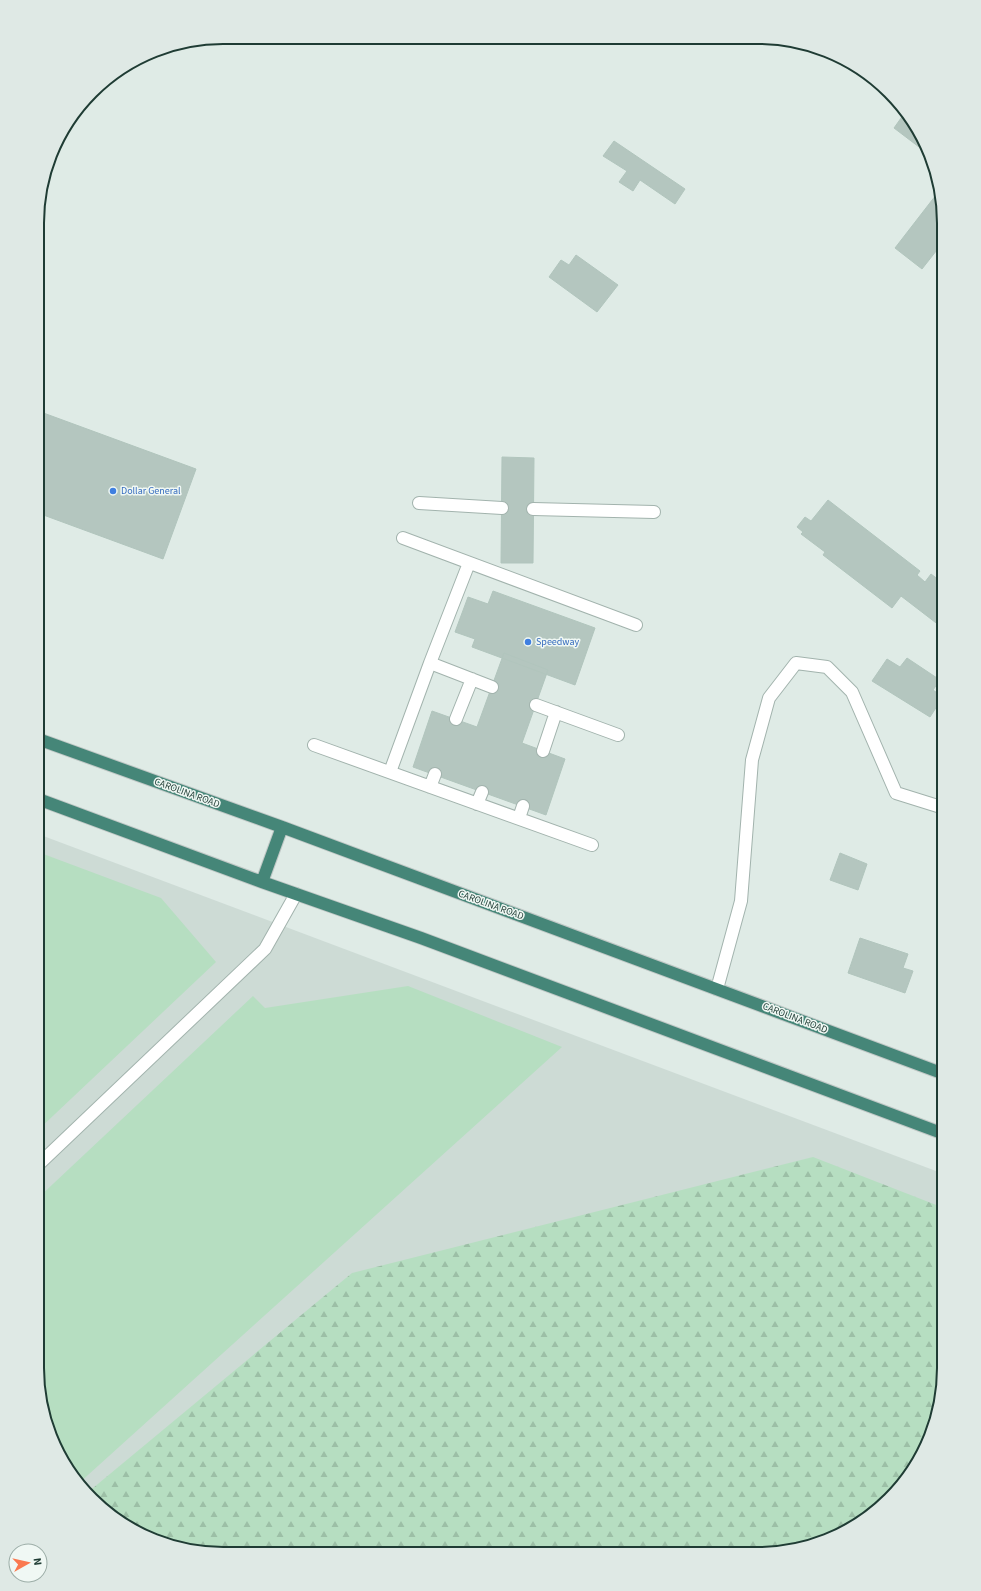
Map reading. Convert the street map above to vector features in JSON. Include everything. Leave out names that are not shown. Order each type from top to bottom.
[{"type":"highway","name":"CAROLINA ROAD","points":[[44,740],[282,827],[937,1071]]},
{"type":"highway","points":[[44,801],[262,882],[421,938],[937,1131]]},
{"type":"highway","points":[[262,882],[282,827]]},
{"type":"lane","points":[[419,503],[502,508]]},
{"type":"lane","points":[[534,509],[654,512]]},
{"type":"lane","points":[[403,538],[636,625]]},
{"type":"lane","points":[[390,772],[469,563]]},
{"type":"lane","points":[[430,663],[492,687]]},
{"type":"lane","points":[[717,989],[741,901],[752,760],[769,698],[796,663],[827,667],[852,692],[896,793],[937,806]]},
{"type":"lane","points":[[456,719],[472,679]]},
{"type":"lane","points":[[536,705],[618,735]]},
{"type":"lane","points":[[543,750],[556,712]]},
{"type":"lane","points":[[314,745],[592,845]]},
{"type":"lane","points":[[430,787],[435,774]]},
{"type":"lane","points":[[477,804],[482,792]]},
{"type":"lane","points":[[519,818],[523,806]]},
{"type":"lane","points":[[44,1159],[266,950],[296,894]]},
{"type":"shaded area","points":[[44,836],[937,1171],[937,1380],[934,1403],[928,1426],[919,1447],[907,1468],[885,1495],[858,1517],[848,1523],[816,1538],[793,1544],[770,1547],[211,1547],[188,1544],[165,1538],[144,1529],[123,1517],[96,1495],[74,1468],[68,1458],[53,1426],[47,1403],[44,1380]]},
{"type":"green space","points":[[44,854],[161,898],[216,962],[44,1124]]},
{"type":"green space","points":[[408,986],[562,1047],[83,1480],[74,1468],[62,1447],[53,1426],[47,1403],[44,1380],[44,1192],[253,996],[265,1008]]},
{"type":"green space","points":[[813,1157],[937,1205],[937,1380],[934,1403],[928,1426],[913,1458],[893,1486],[876,1503],[848,1523],[816,1538],[793,1544],[770,1547],[211,1547],[176,1541],[144,1529],[123,1517],[91,1490],[352,1273]]},
{"type":"building","points":[[902,117],[920,146],[919,147],[894,128]]},
{"type":"building","points":[[614,141],[685,189],[675,204],[640,180],[633,191],[619,182],[627,171],[603,156]]},
{"type":"building","points":[[935,197],[937,211],[937,250],[922,269],[895,248]]},
{"type":"building","points":[[576,255],[618,285],[597,312],[549,277],[561,260],[569,265]]},
{"type":"building","name":"Dollar General","points":[[44,413],[196,469],[163,559],[44,515]]},
{"type":"building","points":[[502,457],[534,458],[533,563],[501,563]]},
{"type":"building","points":[[828,500],[920,571],[917,575],[925,582],[931,574],[937,578],[937,624],[901,596],[892,608],[823,555],[825,552],[801,534],[803,532],[797,527],[805,517],[811,521]]},
{"type":"building","points":[[493,591],[595,628],[575,685],[472,647],[475,639],[455,632],[468,597],[488,604]]},
{"type":"building","points":[[504,653],[548,670],[522,743],[565,759],[546,815],[413,767],[432,711],[477,727]]},
{"type":"building","points":[[907,658],[937,678],[937,684],[933,690],[937,693],[937,706],[930,717],[872,681],[887,659],[900,667]]},
{"type":"building","points":[[840,853],[867,864],[858,890],[830,880]]},
{"type":"building","points":[[860,938],[908,954],[903,968],[913,971],[905,993],[848,973]]},
{"type":"place","name":"Dollar General","points":[[113,491]]},
{"type":"place","name":"Speedway","points":[[528,642]]}]
